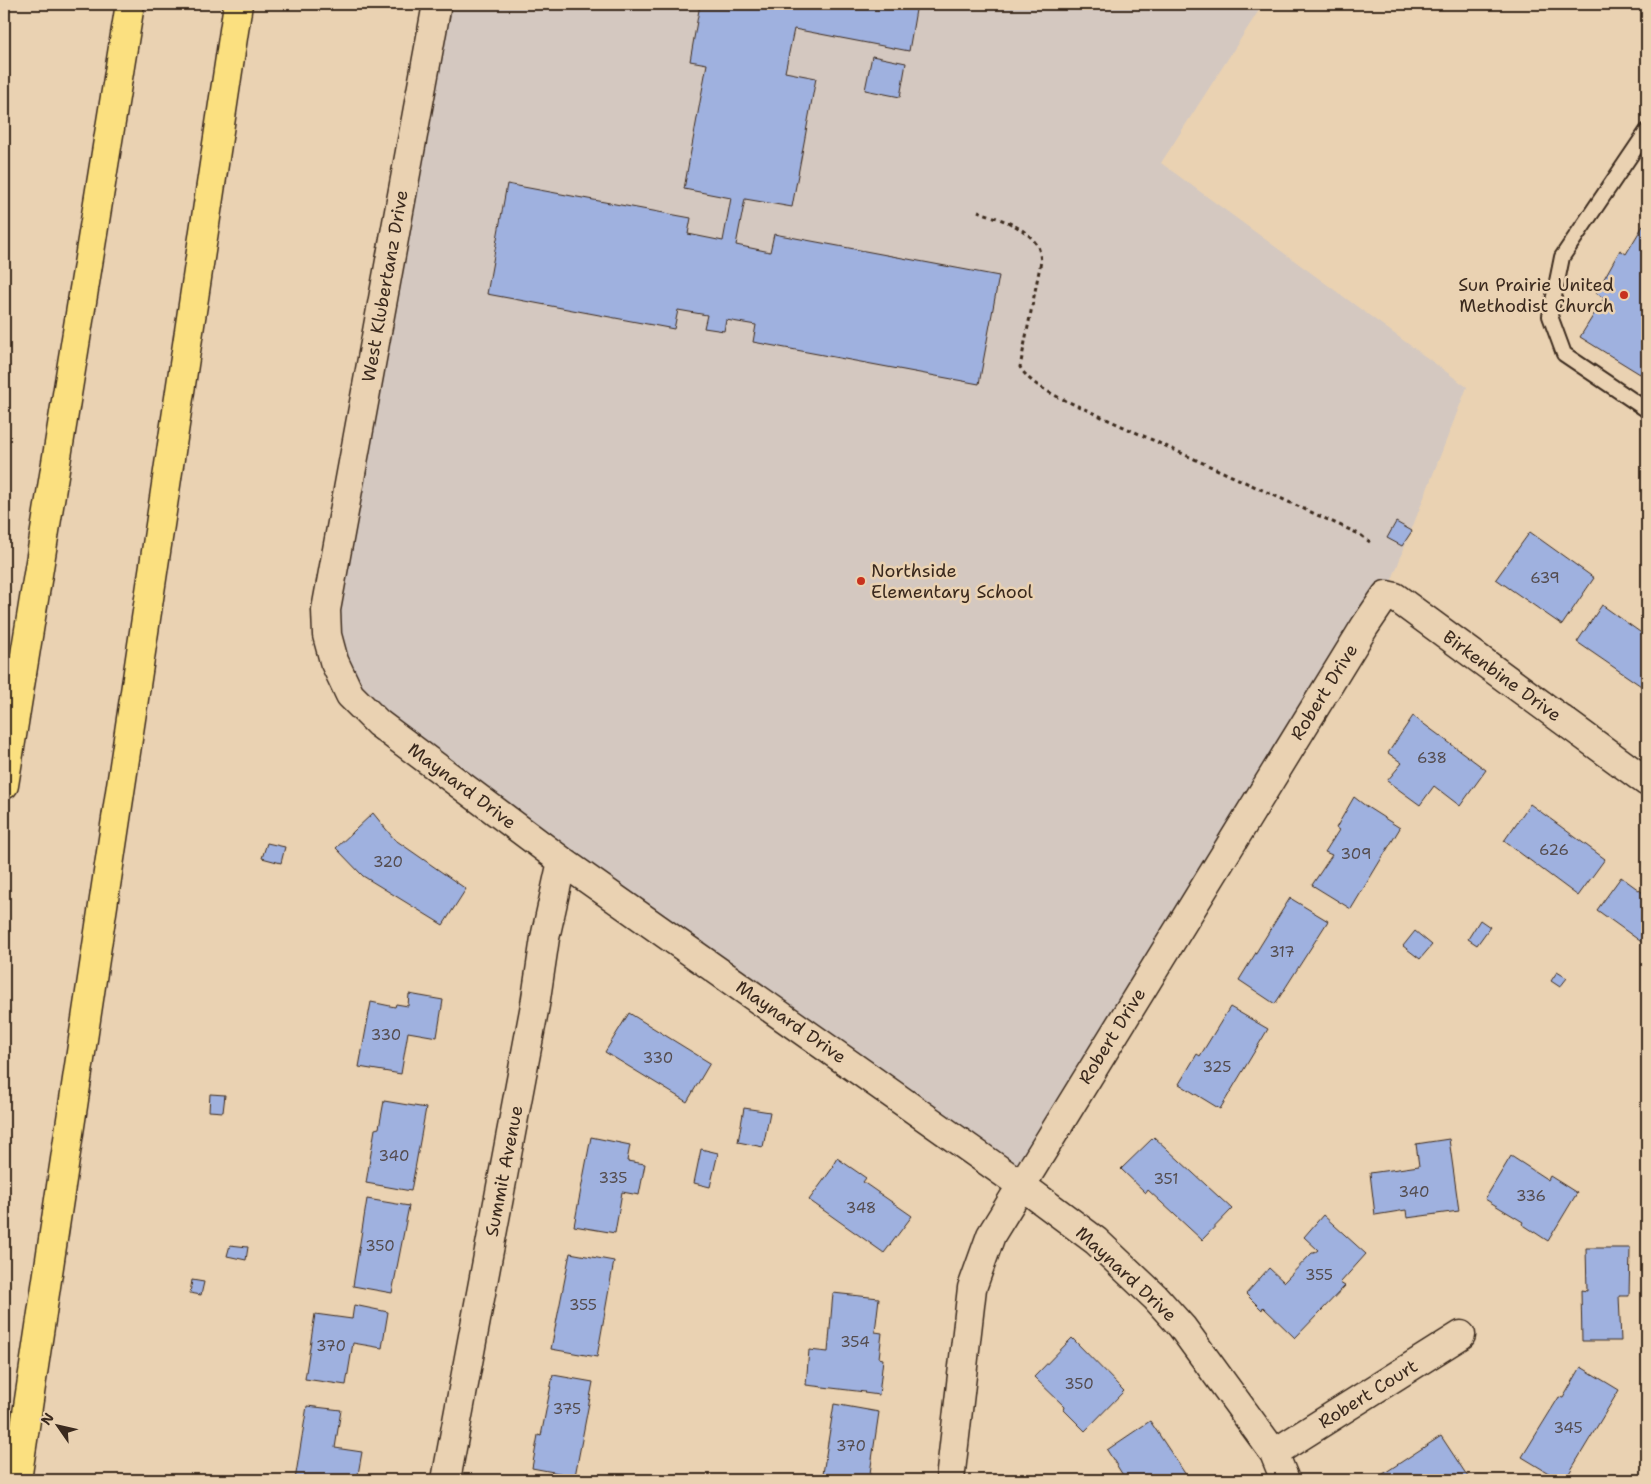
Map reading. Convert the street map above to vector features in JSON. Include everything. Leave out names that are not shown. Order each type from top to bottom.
[{"type":"highway","points":[[13,1472],[238,4]]},
{"type":"highway","points":[[4,785],[129,8]]},
{"type":"street","name":"West Klubertanz Drive","points":[[334,568],[437,4]]},
{"type":"street","name":"Maynard Drive","points":[[334,568],[326,610],[327,635],[334,661],[350,695],[378,723],[562,861],[1021,1185],[1096,1242],[1155,1297],[1182,1327],[1274,1453],[1285,1480]]},
{"type":"street","name":"Birkenbine Drive","points":[[1365,626],[1386,595],[1395,598],[1647,782]]},
{"type":"street","name":"Robert Drive","points":[[950,1480],[972,1288],[990,1234],[1365,626]]},
{"type":"street","name":"Summit Avenue","points":[[446,1480],[535,1005],[545,938],[562,861]]},
{"type":"street","name":"Robert Court","points":[[1274,1453],[1461,1335]]},
{"type":"lane","points":[[1647,131],[1562,257],[1550,316],[1564,354],[1647,410]]},
{"type":"path","points":[[978,211],[1014,225],[1027,234],[1038,246],[1041,261],[1020,367],[1026,376],[1038,386],[1058,397],[1359,534],[1370,542]]},
{"type":"shaded area","name":"Northside Elementary School","points":[[437,4],[1263,4],[1161,163],[1467,387],[1386,595],[1021,1185],[378,723],[327,635]]},
{"type":"building","points":[[700,4],[917,4],[909,51],[794,29],[785,72],[816,78],[792,207],[745,199],[736,245],[770,252],[774,234],[999,276],[979,384],[753,342],[756,325],[726,320],[724,331],[704,328],[707,315],[678,310],[674,329],[487,294],[507,184],[691,218],[688,234],[723,241],[731,198],[684,189],[707,64],[690,61]]},
{"type":"building","points":[[872,56],[906,63],[900,97],[865,90]]},
{"type":"building","name":"Sun Prairie United Methodist Church","points":[[1647,219],[1647,362],[1640,374],[1580,337],[1604,298],[1596,293],[1620,250],[1626,254]]},
{"type":"building","points":[[1396,522],[1412,531],[1402,546],[1387,538]]},
{"type":"building","points":[[1530,532],[1594,578],[1562,625],[1496,579]]},
{"type":"building","points":[[1602,605],[1647,637],[1647,690],[1577,642]]},
{"type":"building","points":[[1413,716],[1486,770],[1460,806],[1434,786],[1420,805],[1387,781],[1402,763],[1388,753]]},
{"type":"building","points":[[1354,797],[1400,828],[1351,909],[1312,885],[1332,855],[1325,852],[1339,830],[1336,828]]},
{"type":"building","points":[[1530,804],[1605,859],[1578,896],[1504,841]]},
{"type":"building","points":[[373,813],[394,839],[466,889],[443,925],[363,876],[336,848]]},
{"type":"building","points":[[267,843],[285,847],[281,863],[262,858]]},
{"type":"building","points":[[1621,877],[1643,893],[1645,891],[1647,893],[1647,946],[1597,910]]},
{"type":"building","points":[[1290,898],[1328,921],[1275,1004],[1239,980]]},
{"type":"building","points":[[1480,920],[1490,927],[1477,945],[1468,939]]},
{"type":"building","points":[[1415,931],[1432,945],[1420,959],[1403,946]]},
{"type":"building","points":[[1557,972],[1567,978],[1560,987],[1551,981]]},
{"type":"building","points":[[409,994],[443,1000],[437,1037],[408,1032],[401,1074],[359,1067],[371,1002],[395,1007],[396,1004],[408,1006]]},
{"type":"building","points":[[1230,1007],[1268,1029],[1220,1109],[1179,1084],[1197,1054],[1200,1056]]},
{"type":"building","points":[[629,1013],[710,1063],[687,1102],[605,1052]]},
{"type":"building","points":[[210,1094],[225,1095],[223,1112],[209,1111]]},
{"type":"building","points":[[384,1101],[426,1108],[411,1191],[366,1183],[375,1129],[379,1128]]},
{"type":"building","points":[[744,1108],[770,1112],[763,1147],[738,1142]]},
{"type":"building","points":[[591,1137],[630,1145],[627,1161],[645,1164],[639,1195],[622,1192],[615,1233],[574,1226]]},
{"type":"building","points":[[1154,1137],[1232,1209],[1202,1240],[1148,1190],[1146,1193],[1121,1169]]},
{"type":"building","points":[[1449,1139],[1459,1211],[1407,1218],[1406,1210],[1375,1215],[1370,1173],[1419,1166],[1416,1144]]},
{"type":"building","points":[[701,1149],[718,1153],[710,1187],[694,1183]]},
{"type":"building","points":[[1511,1156],[1548,1180],[1550,1176],[1577,1193],[1548,1241],[1522,1224],[1523,1222],[1485,1199]]},
{"type":"building","points":[[837,1158],[866,1178],[863,1182],[912,1216],[884,1253],[809,1200],[834,1166]]},
{"type":"building","points":[[367,1199],[409,1206],[392,1293],[353,1286]]},
{"type":"building","points":[[1323,1215],[1366,1254],[1340,1283],[1345,1286],[1295,1338],[1263,1307],[1262,1310],[1246,1294],[1269,1268],[1284,1282],[1312,1253],[1318,1250],[1304,1237]]},
{"type":"building","points":[[230,1245],[248,1247],[246,1260],[227,1256]]},
{"type":"building","points":[[1586,1248],[1630,1248],[1629,1296],[1619,1296],[1621,1341],[1582,1341],[1581,1290],[1587,1291]]},
{"type":"building","points":[[570,1253],[614,1261],[597,1357],[551,1349]]},
{"type":"building","points":[[192,1280],[204,1282],[201,1295],[190,1293]]},
{"type":"building","points":[[833,1293],[879,1298],[875,1332],[882,1333],[879,1358],[883,1359],[879,1395],[806,1385],[809,1350],[828,1352]]},
{"type":"building","points":[[354,1305],[388,1312],[382,1348],[353,1343],[346,1385],[305,1379],[315,1314],[352,1319]]},
{"type":"building","points":[[1072,1338],[1124,1391],[1085,1431],[1064,1410],[1065,1407],[1034,1377]]},
{"type":"building","points":[[1581,1367],[1619,1390],[1565,1480],[1560,1480],[1522,1457],[1559,1397],[1563,1398]]},
{"type":"building","points":[[553,1375],[593,1382],[575,1476],[532,1468],[538,1435],[541,1436]]},
{"type":"building","points":[[834,1404],[879,1412],[869,1480],[822,1480]]},
{"type":"building","points":[[307,1406],[341,1410],[335,1448],[362,1452],[357,1480],[295,1480]]},
{"type":"building","points":[[1150,1421],[1186,1475],[1182,1480],[1126,1480],[1107,1450]]},
{"type":"building","points":[[1441,1436],[1470,1480],[1379,1480],[1377,1478]]},
{"type":"place","name":"Sun Prairie United Methodist Church","points":[[1624,295]]},
{"type":"place","name":"Northside Elementary School","points":[[861,581]]}]
